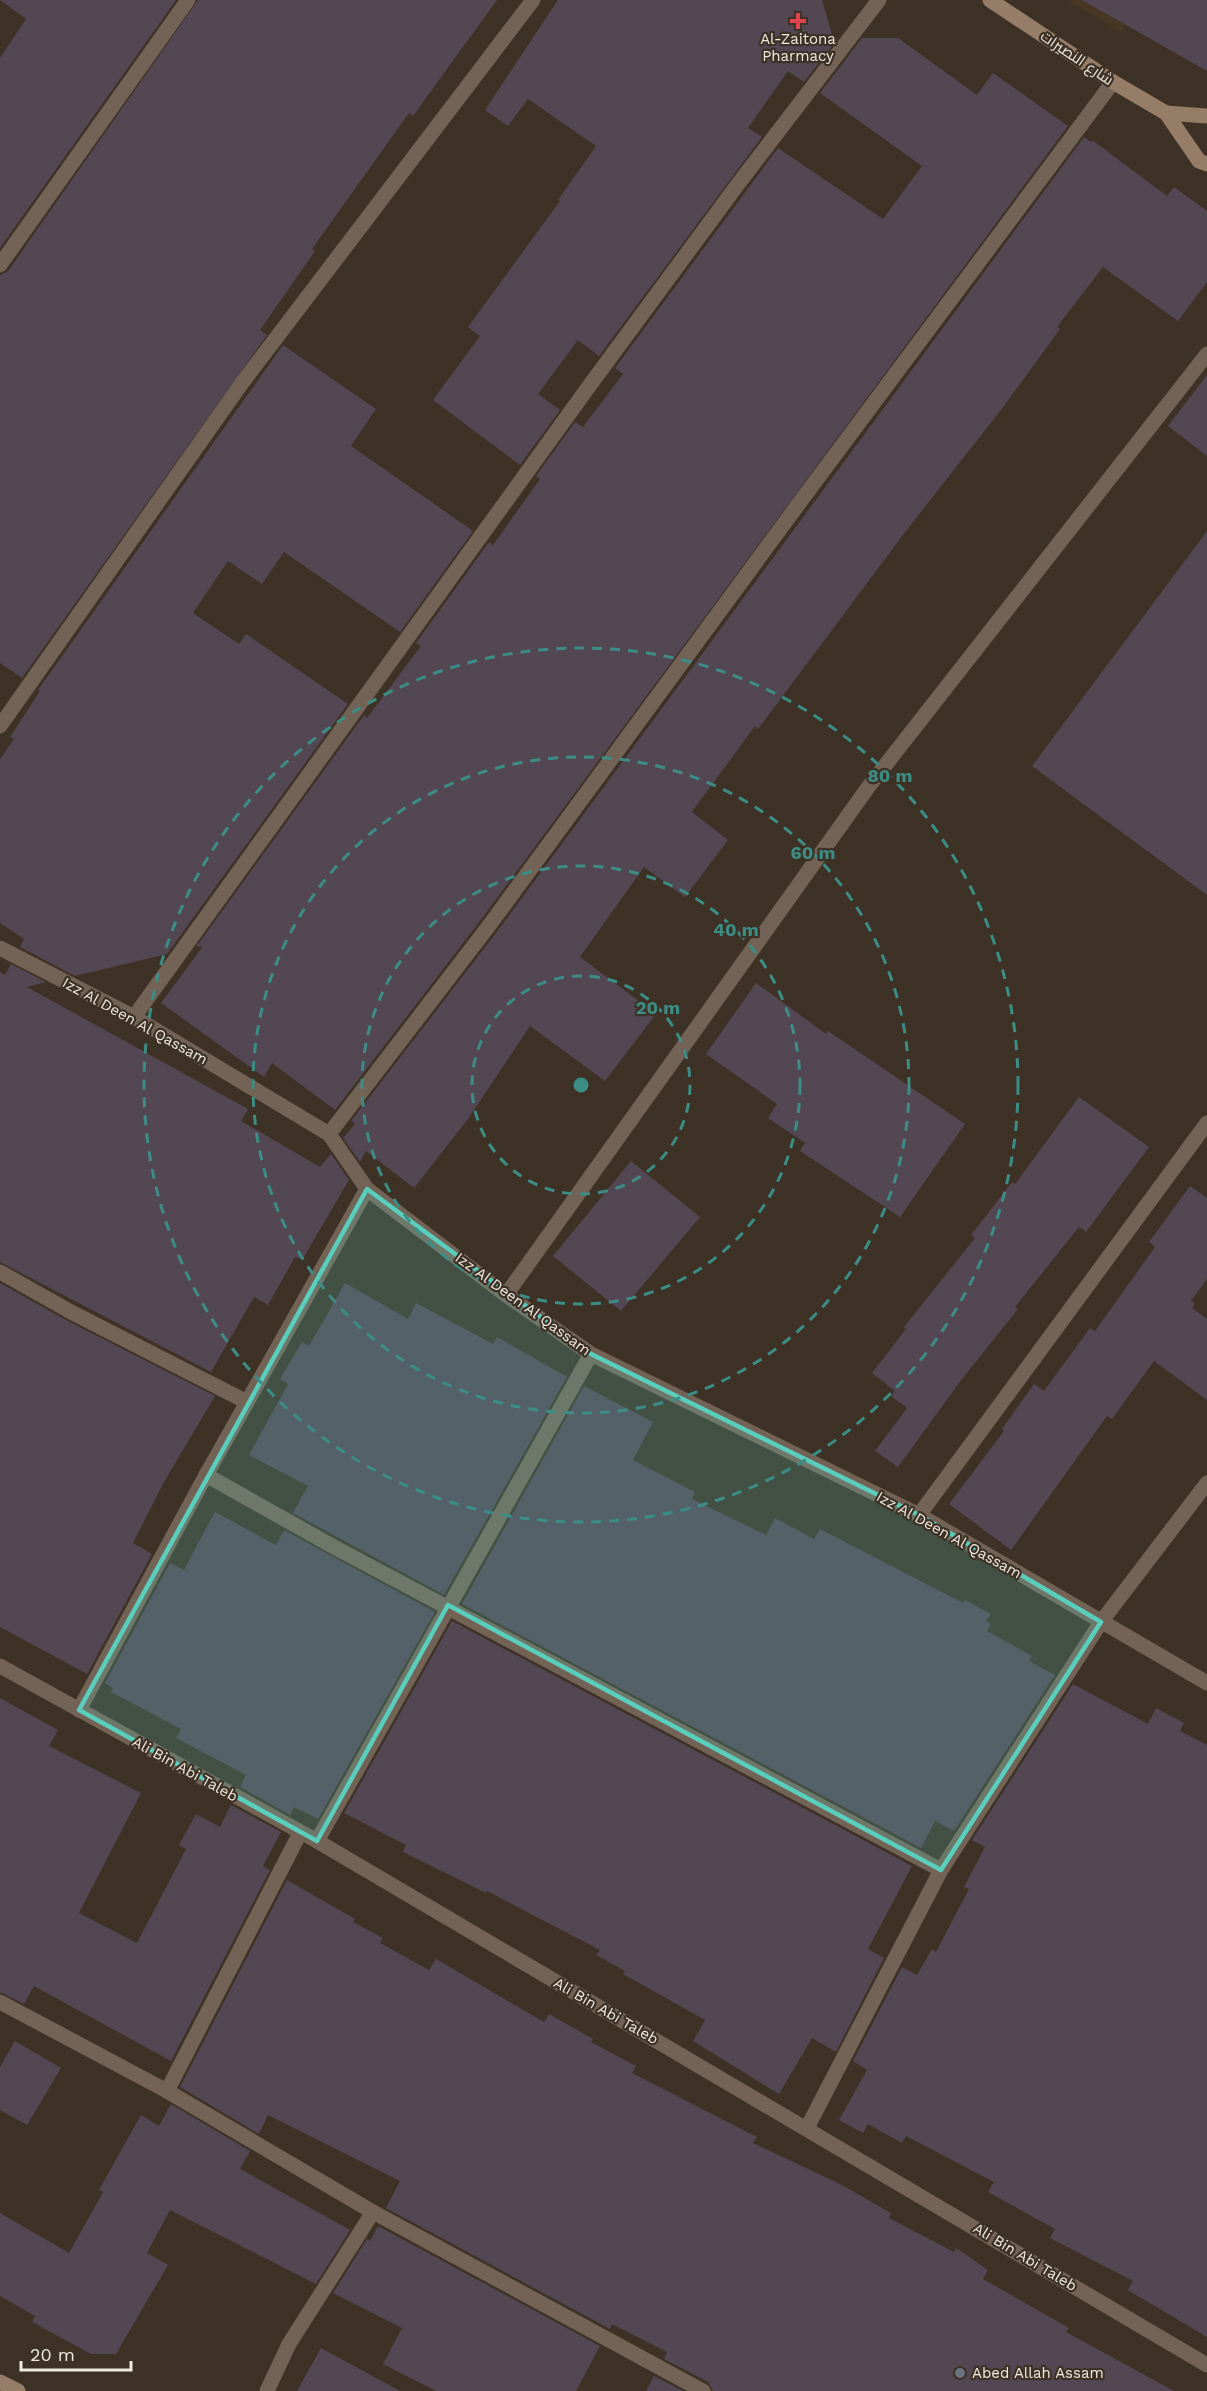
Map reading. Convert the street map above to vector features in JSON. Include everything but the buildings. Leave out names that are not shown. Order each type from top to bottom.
[{"type":"main road","name":"شارع النصيرات","points":[[990,0],[1113,82],[1166,113],[1199,161],[1207,164]]},
{"type":"main road","name":"شارع النصيرات","points":[[1166,113],[1207,116]]},
{"type":"main road","points":[[0,2382],[18,2391]]},
{"type":"street","points":[[0,265],[188,0]]},
{"type":"street","points":[[0,726],[242,383],[533,0]]},
{"type":"street","points":[[134,1017],[587,389],[738,184],[879,0]]},
{"type":"street","points":[[329,1134],[488,927],[797,506],[1113,82]]},
{"type":"street","points":[[506,1295],[869,786],[1207,354]]},
{"type":"street","name":"Izz Al Deen Al Qassam","points":[[0,948],[134,1017],[329,1134],[367,1189],[506,1295],[591,1354],[919,1515],[1207,1683]]},
{"type":"street","points":[[919,1515],[1207,1123]]},
{"type":"street","points":[[79,1710],[206,1475],[367,1189]]},
{"type":"street","points":[[0,1272],[71,1312],[247,1402]]},
{"type":"street","points":[[317,1841],[591,1354]]},
{"type":"street","points":[[206,1475],[334,1547],[448,1605],[710,1748],[942,1870]]},
{"type":"street","points":[[807,2128],[942,1870],[1101,1622],[1207,1483]]},
{"type":"street","name":"Ali Bin Abi Taleb","points":[[0,1666],[317,1841],[1207,2365]]},
{"type":"street","points":[[167,2091],[300,1833]]},
{"type":"street","points":[[0,2002],[167,2091],[373,2212],[703,2391]]},
{"type":"street","points":[[267,2391],[289,2344],[373,2212]]},
{"type":"highlighted area","points":[[367,1189],[591,1354],[919,1515],[1101,1622],[941,1870],[448,1605],[317,1841],[79,1710]]},
{"type":"shaded area","points":[[1067,0],[1142,0],[1121,32]]},
{"type":"place","name":"Al-Zaitona Pharmacy","points":[[798,21]]},
{"type":"place","name":"Abed Allah Assam","points":[[960,2373]]}]
